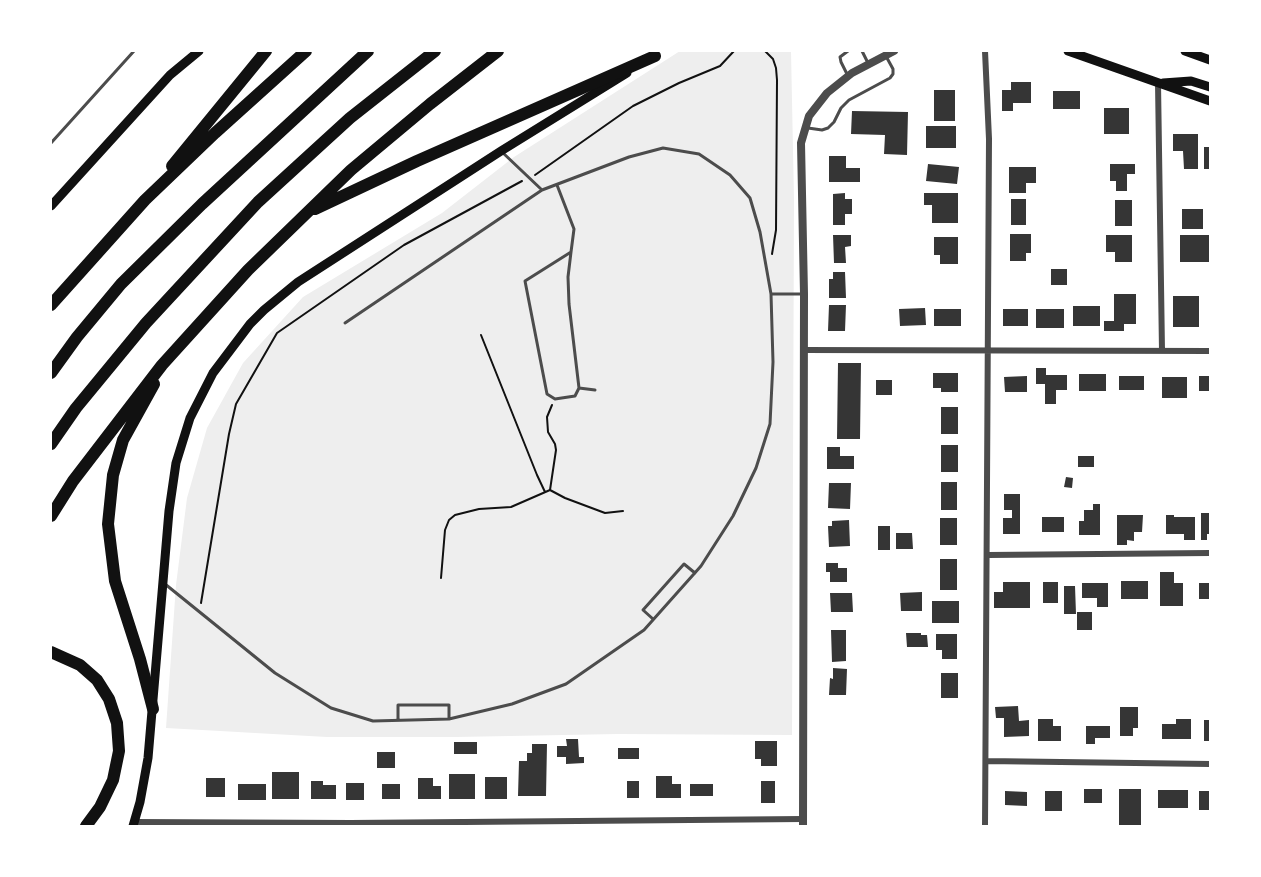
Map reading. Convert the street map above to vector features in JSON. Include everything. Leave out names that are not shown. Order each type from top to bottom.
[{"type":"highway","points":[[146,200],[157,183],[234,88],[267,51]]},
{"type":"highway","points":[[51,305],[146,200],[215,133],[306,51]]},
{"type":"highway","points":[[51,373],[77,337],[121,284],[202,204],[368,51]]},
{"type":"highway","points":[[51,444],[76,408],[146,323],[258,202],[350,118],[435,51]]},
{"type":"highway","points":[[51,516],[73,481],[162,365],[248,270],[305,213],[387,140],[498,51]]},
{"type":"highway","points":[[305,213],[659,53]]},
{"type":"highway","points":[[153,709],[140,658],[115,581],[108,524],[113,475],[123,440],[151,392],[162,365]]},
{"type":"highway","points":[[51,652],[80,665],[97,680],[109,699],[117,723],[119,751],[113,780],[100,807],[86,826]]},
{"type":"main road","points":[[51,206],[190,54],[199,51]]},
{"type":"main road","points":[[1068,51],[1210,101]]},
{"type":"main road","points":[[1187,51],[1210,60]]},
{"type":"main road","points":[[133,824],[145,778],[153,709],[172,485],[183,437],[201,394],[236,341],[264,310],[298,282],[501,151],[659,53]]},
{"type":"main road","points":[[1158,83],[1191,81],[1210,87]]},
{"type":"street","points":[[985,51],[989,139],[985,826]]},
{"type":"street","points":[[133,824],[803,822],[804,294],[801,143],[810,116],[828,93],[849,76],[892,52]]},
{"type":"street","points":[[1158,83],[1162,351]]},
{"type":"street","points":[[804,350],[1210,351]]},
{"type":"street","points":[[988,555],[1210,553]]},
{"type":"street","points":[[986,761],[1210,764]]},
{"type":"lane","points":[[51,143],[134,51]]},
{"type":"lane","points":[[848,51],[840,57],[849,76]]},
{"type":"lane","points":[[862,51],[868,64]]},
{"type":"lane","points":[[806,128],[822,130],[828,128],[849,100],[890,78],[893,74],[892,52]]},
{"type":"lane","points":[[164,583],[275,673],[331,708],[373,721],[449,719],[512,704],[566,684],[644,630],[695,573],[733,516],[756,468],[770,424],[773,362],[771,294],[760,232],[750,198],[730,175],[699,154],[663,148],[629,157],[542,190],[345,323]]},
{"type":"lane","points":[[501,151],[542,190]]},
{"type":"lane","points":[[556,185],[574,229],[568,277],[579,388],[575,396],[555,399],[547,394],[525,281],[571,252]]},
{"type":"lane","points":[[771,294],[804,294]]},
{"type":"lane","points":[[579,388],[594,390]]},
{"type":"lane","points":[[653,619],[643,610],[684,564],[695,573]]},
{"type":"lane","points":[[398,720],[398,705],[449,705],[449,719]]},
{"type":"path","points":[[765,51],[773,59],[777,80],[776,230],[768,274]]},
{"type":"path","points":[[481,336],[545,492]]},
{"type":"path","points":[[550,490],[556,450],[548,432],[547,417],[555,399]]},
{"type":"path","points":[[441,578],[445,530],[449,520],[460,513],[511,507],[550,490],[605,513],[623,511]]},
{"type":"shaded area","points":[[680,51],[791,51],[794,200],[792,735],[327,737],[166,728],[176,585],[187,498],[207,428],[243,363],[303,297],[442,213],[514,157]]},
{"type":"building","points":[[1011,82],[1031,82],[1031,103],[1013,103],[1013,111],[1002,111],[1002,90],[1011,90]]},
{"type":"building","points":[[934,90],[955,90],[955,121],[934,121]]},
{"type":"building","points":[[1053,91],[1080,91],[1080,109],[1053,109]]},
{"type":"building","points":[[1104,108],[1129,108],[1129,134],[1104,134]]},
{"type":"building","points":[[852,111],[908,112],[907,155],[884,154],[885,135],[851,134]]},
{"type":"building","points":[[926,126],[956,126],[956,148],[926,148]]},
{"type":"building","points":[[1173,134],[1198,134],[1198,169],[1184,169],[1183,151],[1173,151]]},
{"type":"building","points":[[1204,147],[1210,147],[1210,169],[1204,169]]},
{"type":"building","points":[[829,156],[846,156],[846,168],[860,168],[860,182],[829,182]]},
{"type":"building","points":[[928,164],[959,167],[957,184],[926,181]]},
{"type":"building","points":[[1110,164],[1135,164],[1135,174],[1127,174],[1127,191],[1116,191],[1116,181],[1110,181]]},
{"type":"building","points":[[1009,167],[1036,167],[1036,183],[1026,183],[1026,193],[1009,193]]},
{"type":"building","points":[[845,193],[845,199],[852,199],[852,214],[845,214],[845,225],[833,225],[833,194]]},
{"type":"building","points":[[924,193],[958,193],[958,223],[932,223],[932,205],[924,205]]},
{"type":"building","points":[[1011,199],[1026,199],[1026,225],[1011,225]]},
{"type":"building","points":[[1115,200],[1132,200],[1132,226],[1115,226]]},
{"type":"building","points":[[1182,209],[1203,209],[1203,229],[1182,229]]},
{"type":"building","points":[[1010,234],[1031,234],[1031,253],[1026,253],[1026,261],[1010,261]]},
{"type":"building","points":[[833,235],[851,235],[851,246],[845,247],[846,263],[834,263]]},
{"type":"building","points":[[1106,235],[1132,235],[1132,262],[1115,262],[1115,252],[1106,252]]},
{"type":"building","points":[[1180,235],[1210,235],[1210,262],[1180,262]]},
{"type":"building","points":[[934,237],[958,237],[958,264],[940,264],[940,255],[934,255]]},
{"type":"building","points":[[1051,269],[1067,269],[1067,285],[1051,285]]},
{"type":"building","points":[[833,272],[845,272],[846,298],[829,298],[829,279],[833,279]]},
{"type":"building","points":[[1114,294],[1136,294],[1136,324],[1124,324],[1124,331],[1104,331],[1104,321],[1114,321]]},
{"type":"building","points":[[1173,296],[1199,296],[1199,327],[1173,327]]},
{"type":"building","points":[[829,305],[846,305],[845,331],[828,331]]},
{"type":"building","points":[[1073,306],[1100,306],[1100,326],[1073,326]]},
{"type":"building","points":[[925,308],[926,325],[900,326],[899,309]]},
{"type":"building","points":[[934,309],[961,309],[961,326],[934,326]]},
{"type":"building","points":[[1003,309],[1028,309],[1028,326],[1003,326]]},
{"type":"building","points":[[1036,309],[1064,309],[1064,328],[1036,328]]},
{"type":"building","points":[[838,363],[861,363],[860,439],[837,439]]},
{"type":"building","points":[[1036,368],[1046,368],[1046,375],[1067,375],[1067,390],[1056,390],[1056,404],[1045,404],[1045,384],[1036,384]]},
{"type":"building","points":[[933,373],[958,373],[958,392],[941,392],[941,388],[933,388]]},
{"type":"building","points":[[1079,374],[1106,374],[1106,391],[1079,391]]},
{"type":"building","points":[[1027,376],[1027,392],[1005,392],[1004,377]]},
{"type":"building","points":[[1119,376],[1144,376],[1144,390],[1119,390]]},
{"type":"building","points":[[1199,376],[1210,376],[1210,391],[1199,391]]},
{"type":"building","points":[[1162,377],[1187,377],[1187,398],[1162,398]]},
{"type":"building","points":[[876,380],[892,380],[892,395],[876,395]]},
{"type":"building","points":[[941,407],[958,407],[958,434],[941,434]]},
{"type":"building","points":[[941,445],[958,445],[958,472],[941,472]]},
{"type":"building","points":[[827,447],[840,447],[840,456],[854,456],[854,469],[827,469]]},
{"type":"building","points":[[1078,456],[1094,456],[1094,467],[1078,467]]},
{"type":"building","points":[[1066,477],[1073,478],[1072,488],[1064,487]]},
{"type":"building","points":[[941,482],[957,482],[957,510],[941,510]]},
{"type":"building","points":[[829,483],[851,483],[850,509],[828,508]]},
{"type":"building","points":[[1004,494],[1020,494],[1020,534],[1003,534],[1003,518],[1012,518],[1012,510],[1004,510]]},
{"type":"building","points":[[1093,504],[1100,504],[1100,535],[1079,535],[1079,521],[1084,521],[1084,510],[1093,510]]},
{"type":"building","points":[[1201,513],[1210,513],[1210,534],[1207,534],[1207,540],[1201,540]]},
{"type":"building","points":[[1117,515],[1143,515],[1142,532],[1134,532],[1134,541],[1127,540],[1127,545],[1117,545]]},
{"type":"building","points":[[1166,515],[1195,517],[1195,540],[1184,540],[1184,534],[1166,534]]},
{"type":"building","points":[[1042,517],[1064,517],[1064,532],[1042,532]]},
{"type":"building","points":[[940,518],[957,518],[957,545],[940,545]]},
{"type":"building","points":[[849,520],[850,546],[829,547],[828,526],[832,526],[832,521]]},
{"type":"building","points":[[878,526],[890,526],[890,550],[878,550]]},
{"type":"building","points":[[896,533],[912,533],[913,549],[896,549]]},
{"type":"building","points":[[940,559],[957,559],[957,590],[940,590]]},
{"type":"building","points":[[826,563],[838,563],[838,568],[847,568],[847,582],[830,582],[830,572],[826,572]]},
{"type":"building","points":[[1160,572],[1174,572],[1174,583],[1183,583],[1183,606],[1160,606]]},
{"type":"building","points":[[1121,581],[1148,581],[1148,599],[1121,599]]},
{"type":"building","points":[[1003,582],[1030,582],[1030,608],[994,608],[994,592],[1003,592]]},
{"type":"building","points":[[1043,582],[1058,582],[1058,603],[1043,603]]},
{"type":"building","points":[[1082,583],[1108,583],[1108,607],[1097,607],[1097,598],[1082,598]]},
{"type":"building","points":[[1199,583],[1210,583],[1210,599],[1199,599]]},
{"type":"building","points":[[1064,586],[1075,586],[1076,614],[1064,614]]},
{"type":"building","points":[[922,592],[922,611],[901,611],[900,593]]},
{"type":"building","points":[[830,593],[852,593],[853,612],[831,612]]},
{"type":"building","points":[[932,601],[959,601],[959,623],[932,623]]},
{"type":"building","points":[[1077,612],[1092,612],[1092,630],[1077,630]]},
{"type":"building","points":[[831,630],[846,630],[846,661],[832,662]]},
{"type":"building","points":[[906,633],[927,635],[928,647],[907,647]]},
{"type":"building","points":[[936,634],[957,634],[957,659],[942,659],[942,650],[936,650]]},
{"type":"building","points":[[833,668],[847,669],[846,695],[829,695]]},
{"type":"building","points":[[941,673],[958,673],[958,698],[941,698]]},
{"type":"building","points":[[1018,706],[1019,721],[1029,720],[1029,736],[1004,737],[1004,718],[996,718],[995,707]]},
{"type":"building","points":[[1120,707],[1138,707],[1138,728],[1133,728],[1133,736],[1120,736]]},
{"type":"building","points":[[1038,719],[1053,719],[1053,726],[1061,726],[1061,741],[1038,741]]},
{"type":"building","points":[[1176,719],[1191,719],[1191,739],[1162,739],[1162,724],[1176,724]]},
{"type":"building","points":[[1204,720],[1210,720],[1210,741],[1204,741]]},
{"type":"building","points":[[1086,726],[1110,726],[1110,738],[1095,738],[1095,744],[1086,744]]},
{"type":"building","points":[[566,739],[578,739],[579,757],[584,757],[584,763],[566,764],[566,757],[557,757],[557,746],[567,746]]},
{"type":"building","points":[[755,741],[777,741],[777,766],[761,766],[761,759],[755,759]]},
{"type":"building","points":[[454,742],[477,742],[477,754],[454,754]]},
{"type":"building","points":[[532,744],[547,744],[546,796],[518,796],[519,761],[527,761],[527,753],[532,753]]},
{"type":"building","points":[[618,748],[639,748],[639,759],[618,759]]},
{"type":"building","points":[[377,752],[395,752],[395,768],[377,768]]},
{"type":"building","points":[[272,772],[299,772],[299,799],[272,799]]},
{"type":"building","points":[[449,774],[475,774],[475,799],[449,799]]},
{"type":"building","points":[[656,776],[672,776],[672,784],[681,784],[681,798],[656,798]]},
{"type":"building","points":[[485,777],[507,777],[507,799],[485,799]]},
{"type":"building","points":[[206,778],[225,778],[225,797],[206,797]]},
{"type":"building","points":[[418,778],[433,778],[433,786],[441,786],[441,799],[418,799]]},
{"type":"building","points":[[311,781],[323,781],[323,785],[336,785],[336,799],[311,799]]},
{"type":"building","points":[[627,781],[639,781],[639,798],[627,798]]},
{"type":"building","points":[[761,781],[775,781],[775,803],[761,803]]},
{"type":"building","points":[[346,783],[364,783],[364,800],[346,800]]},
{"type":"building","points":[[238,784],[266,784],[266,800],[238,800]]},
{"type":"building","points":[[382,784],[400,784],[400,799],[382,799]]},
{"type":"building","points":[[690,784],[713,784],[713,796],[690,796]]},
{"type":"building","points":[[1084,789],[1102,789],[1102,803],[1084,803]]},
{"type":"building","points":[[1119,789],[1141,789],[1141,826],[1119,826]]},
{"type":"building","points":[[1158,790],[1188,790],[1188,808],[1158,808]]},
{"type":"building","points":[[1005,791],[1027,792],[1027,806],[1005,805]]},
{"type":"building","points":[[1045,791],[1062,791],[1062,811],[1045,811]]},
{"type":"building","points":[[1199,791],[1210,791],[1210,810],[1199,810]]}]
